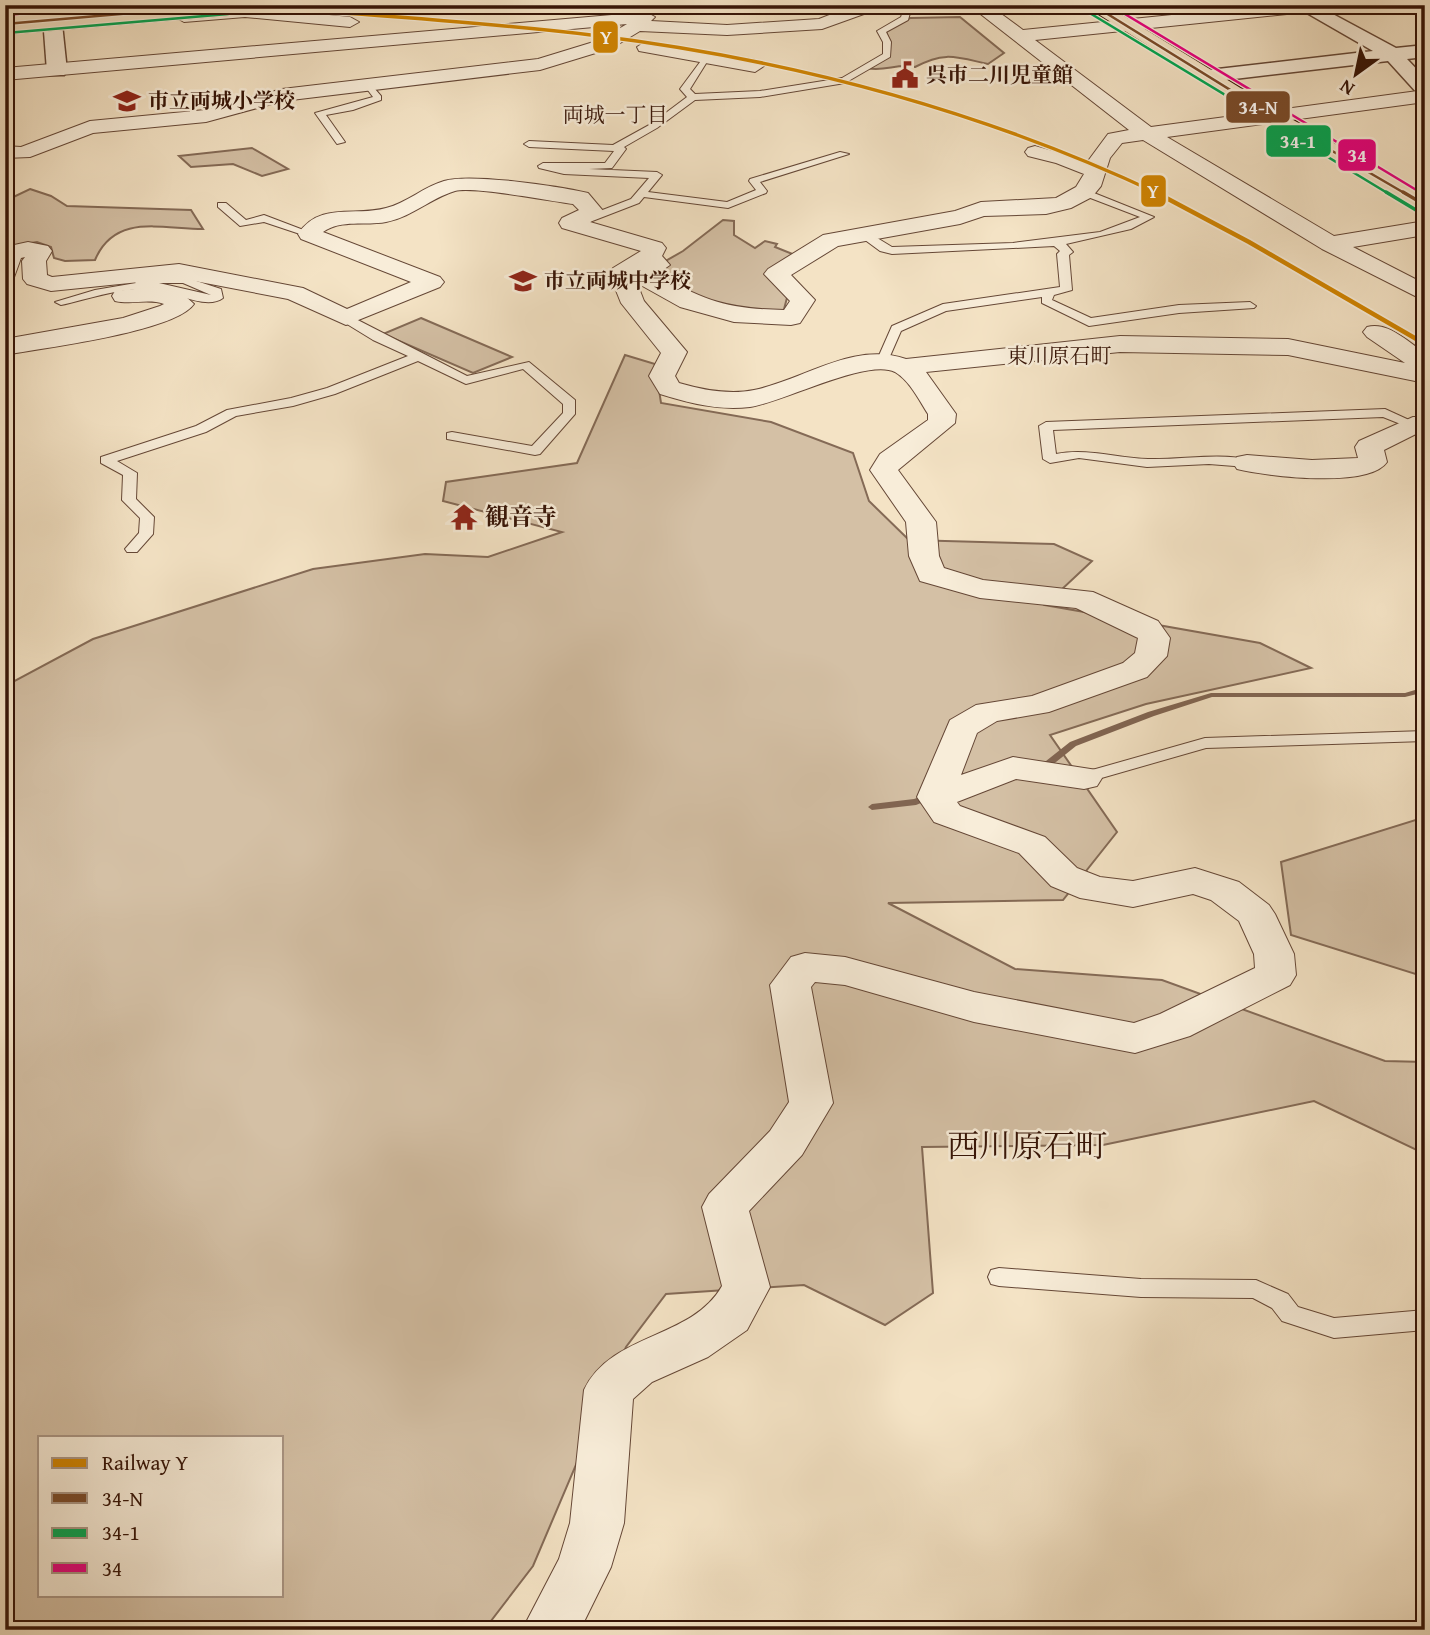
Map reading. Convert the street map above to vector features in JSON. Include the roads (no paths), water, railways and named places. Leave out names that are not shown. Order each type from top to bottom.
[{"type":"highway","points":[[5,24],[227,5]]},
{"type":"highway","points":[[1093,5],[1274,117],[1425,205]]},
{"type":"street","points":[[5,31],[53,15],[128,5]]},
{"type":"street","points":[[341,5],[390,83]]},
{"type":"street","points":[[978,5],[1147,134],[1325,241],[1425,294]]},
{"type":"street","points":[[634,17],[727,30],[822,24],[869,6]]},
{"type":"street","points":[[1021,36],[1304,6],[1392,54],[1425,90]]},
{"type":"street","points":[[5,74],[713,11]]},
{"type":"street","points":[[5,16],[245,12],[350,22]]},
{"type":"street","points":[[53,15],[57,71]]},
{"type":"street","points":[[5,152],[23,153],[90,127],[206,116],[282,95],[540,64],[610,42],[634,17]]},
{"type":"street","points":[[508,28],[755,66]]},
{"type":"street","points":[[1209,76],[1425,51]]},
{"type":"street","points":[[650,258],[658,265],[639,274],[690,302],[743,317],[791,318],[803,300],[776,274],[831,240],[960,217],[981,209],[1046,208],[1063,203],[1084,192],[1093,181],[1100,157],[1115,138],[1425,96]]},
{"type":"street","points":[[1035,152],[1062,158],[1096,171]]},
{"type":"street","points":[[5,275],[10,253],[28,249],[40,251],[34,261],[35,279],[51,284],[179,271],[295,293],[346,318],[432,282],[309,234],[314,228],[334,217],[358,218],[392,214],[446,185],[463,183],[580,198],[593,212],[570,223],[654,248],[650,258],[621,273],[632,303],[674,352],[662,376],[669,388],[706,400],[752,398],[797,386],[859,363],[893,363],[1120,344],[1288,347],[1425,375]]},
{"type":"street","points":[[1274,239],[1325,241],[1425,228]]},
{"type":"street","points":[[5,347],[113,327],[173,312],[182,304],[174,298],[150,294],[61,302],[14,297]]},
{"type":"street","points":[[1376,332],[1425,365]]},
{"type":"street","points":[[893,363],[942,414],[941,423],[890,460],[884,470],[921,522],[924,556],[931,574],[980,589],[1082,599],[1147,628],[1154,638],[1151,656],[1135,670],[1037,705],[988,712],[962,727],[935,797]]},
{"type":"street","points":[[1247,463],[1316,468],[1365,467],[1374,462],[1369,447],[1419,425]]},
{"type":"street","points":[[935,797],[1013,768],[1084,778]]},
{"type":"street","points":[[550,1630],[584,1567],[597,1522],[609,1390],[634,1367],[691,1342],[730,1316],[746,1287],[725,1207],[786,1143],[811,1103],[790,985],[805,967],[845,971],[974,1007],[1135,1038],[1175,1025],[1276,975],[1274,954],[1255,914],[1226,891],[1195,881],[1133,894],[1094,889],[1064,877],[1032,845],[947,814],[935,797]]},
{"type":"lane","points":[[615,148],[654,126],[692,97],[760,94],[845,80],[887,55],[887,42],[881,31],[905,18],[906,13]]},
{"type":"lane","points":[[692,97],[685,89],[706,57]]},
{"type":"lane","points":[[340,142],[320,113],[350,108],[378,99],[369,85]]},
{"type":"lane","points":[[529,144],[621,149],[608,166],[543,166],[564,171],[657,175],[635,201],[575,225]]},
{"type":"lane","points":[[641,194],[728,205],[762,191],[754,181],[844,154]]},
{"type":"lane","points":[[865,234],[886,250],[1057,242],[1105,234],[1137,225],[1149,217],[1084,192]]},
{"type":"lane","points":[[222,205],[244,224],[264,218],[309,234]]},
{"type":"lane","points":[[893,363],[895,329],[943,308],[1066,290],[1062,266],[1063,254],[1067,251],[1057,242]]},
{"type":"lane","points":[[61,302],[128,287],[152,286],[206,299],[217,298],[217,291],[184,280],[142,279],[84,286],[81,281]]},
{"type":"lane","points":[[1049,293],[1046,301],[1089,321],[1179,309],[1251,306]]},
{"type":"lane","points":[[346,318],[377,337],[466,380],[525,365],[570,403],[569,414],[535,451],[452,436]]},
{"type":"lane","points":[[132,549],[146,534],[147,517],[129,500],[131,473],[106,460],[201,429],[232,412],[293,402],[331,391],[418,356]]},
{"type":"lane","points":[[1247,463],[1209,460],[1147,463],[1079,454],[1050,459],[1046,426],[1385,413],[1419,425]]},
{"type":"lane","points":[[1084,778],[1205,743],[1425,736]]},
{"type":"lane","points":[[999,1277],[1141,1288],[1256,1289],[1280,1301],[1290,1314],[1334,1328],[1425,1320]]},
{"type":"waterway","points":[[1041,764],[1048,764],[1073,744],[1151,714],[1211,695],[1405,695],[1425,689]]},
{"type":"waterway","points":[[872,807],[916,802],[928,797]]},
{"type":"rail line","name":"Y","points":[[243,5],[505,26],[653,43],[773,65],[892,93],[1009,130],[1113,172],[1204,217],[1425,344]]},
{"type":"place","name":"呉市二川児童館","points":[[905,75]]},
{"type":"place","name":"市立両城小学校","points":[[127,101]]},
{"type":"place","name":"市立両城中学校","points":[[523,281]]},
{"type":"place","name":"観音寺","points":[[464,517]]},
{"type":"district","name":"両城一丁目","points":[[615,115]]},
{"type":"district","name":"東川原石町","points":[[1059,356]]},
{"type":"district","name":"西川原石町","points":[[1027,1146]]}]
